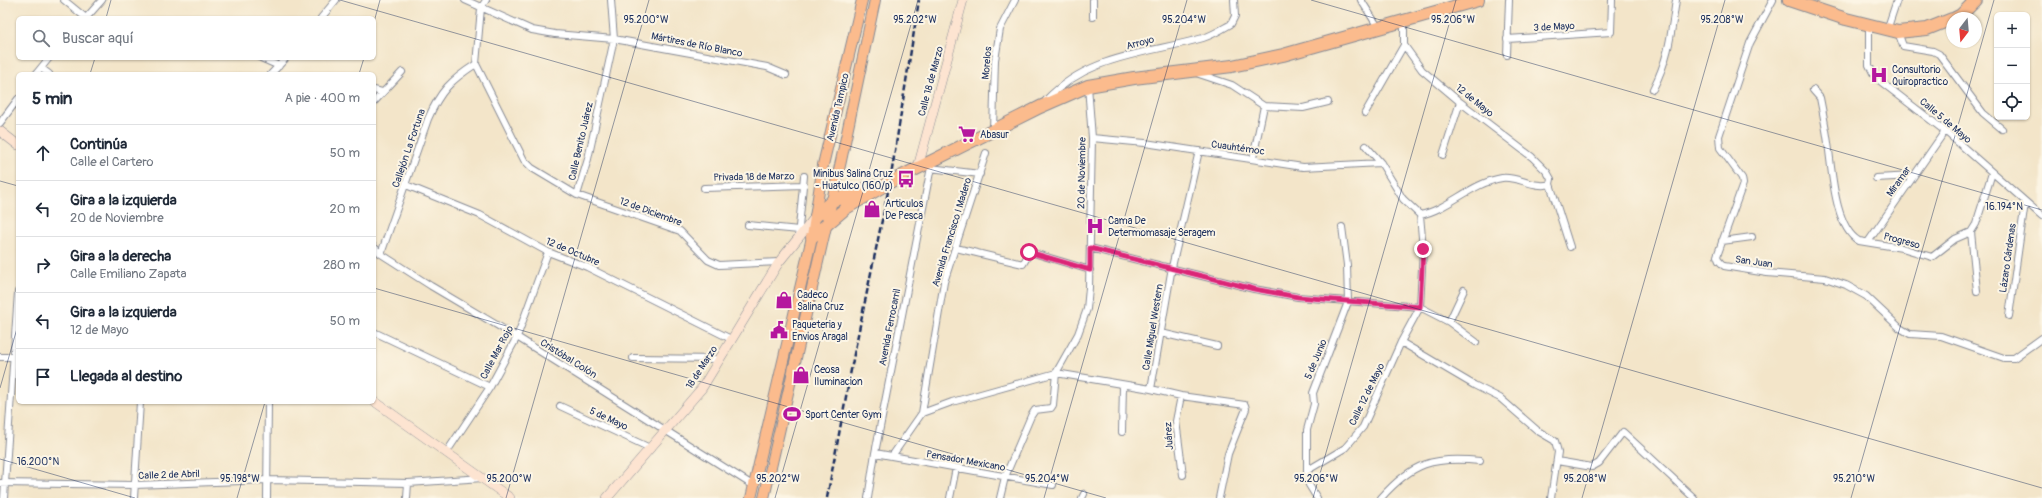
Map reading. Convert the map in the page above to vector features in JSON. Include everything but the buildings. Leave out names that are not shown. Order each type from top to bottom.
[{"type":"highway","points":[[812,237],[846,208],[890,182],[1088,86],[1134,78],[1232,66],[1283,55],[1478,0]]},
{"type":"highway","points":[[1789,0],[1846,19],[1893,31],[1927,29],[1946,21]]},
{"type":"highway","points":[[1965,12],[1976,0]]},
{"type":"highway","points":[[816,216],[832,201],[854,192],[890,182]]},
{"type":"main road","name":"Avenida Tampico","points":[[764,498],[825,226],[832,201],[875,0]]},
{"type":"main road","name":"Calle 18 de Marzo","points":[[927,165],[963,0]]},
{"type":"main road","name":"Avenida Tampico","points":[[751,498],[812,237],[823,165],[861,1]]},
{"type":"main road","points":[[0,131],[16,143]]},
{"type":"main road","name":"18 de Marzo","points":[[607,498],[702,388],[779,262],[799,233],[816,216]]},
{"type":"main road","points":[[799,233],[812,237]]},
{"type":"main road","points":[[376,402],[510,498]]},
{"type":"main road","points":[[763,447],[775,450]]},
{"type":"street","points":[[64,0],[84,16]]},
{"type":"street","points":[[88,16],[102,0]]},
{"type":"street","points":[[323,16],[336,0]]},
{"type":"street","name":"Mártires de Río Blanco","points":[[465,0],[532,30],[614,39],[767,67],[786,75]]},
{"type":"street","points":[[476,64],[481,8],[486,0]]},
{"type":"street","name":"Calle Benito Juárez","points":[[476,64],[524,160],[532,168],[577,195],[588,159],[614,39],[611,0]]},
{"type":"street","name":"Morelos","points":[[993,131],[995,60],[1000,29],[1015,0]]},
{"type":"street","points":[[1093,0],[1093,17]]},
{"type":"street","name":"Arroyo","points":[[1040,108],[1058,88],[1088,69],[1137,52],[1205,38],[1231,24],[1235,16],[1234,0]]},
{"type":"street","points":[[1361,0],[1378,27]]},
{"type":"street","points":[[1507,55],[1509,0]]},
{"type":"street","name":"3 de Mayo","points":[[1507,39],[1603,34],[1611,32],[1612,0]]},
{"type":"street","points":[[1653,89],[1668,53],[1676,0]]},
{"type":"street","name":"San Juan","points":[[1773,0],[1759,24],[1745,55],[1720,136],[1720,148],[1742,178],[1743,184],[1717,256],[1719,261],[1724,266],[1767,273],[1825,278],[1846,285],[1866,296],[1900,328],[1910,334],[1941,336],[2004,358],[2014,358],[2042,338]]},
{"type":"street","points":[[1897,0],[1893,31],[1903,46],[1933,51],[1939,54],[1983,112],[2002,129]]},
{"type":"street","points":[[1365,113],[1404,45],[1404,20]]},
{"type":"street","name":"Calle 5 de Mayo","points":[[1869,24],[1869,65],[1875,77],[1945,131],[2025,203],[2042,216]]},
{"type":"street","name":"12 de Mayo","points":[[1404,45],[1422,70],[1460,102],[1532,157],[1547,172],[1551,179],[1550,184],[1570,247]]},
{"type":"street","points":[[38,72],[47,60]]},
{"type":"street","points":[[266,60],[279,66]]},
{"type":"street","points":[[272,72],[284,60]]},
{"type":"street","name":"Callejón La Fortuna","points":[[381,254],[436,100],[446,86],[476,64]]},
{"type":"street","points":[[41,68],[46,72]]},
{"type":"street","points":[[376,100],[402,72]]},
{"type":"street","points":[[1191,72],[1224,81],[1264,106],[1303,108],[1328,102]]},
{"type":"street","name":"20 de Noviembre","points":[[1000,498],[1005,477],[1030,416],[1035,410],[1051,408],[1054,405],[1056,374],[1078,334],[1087,309],[1090,270],[1092,138],[1088,86]]},
{"type":"street","points":[[376,90],[382,92]]},
{"type":"street","name":"Progreso","points":[[1813,90],[1820,98],[1835,194],[1840,213],[1854,238],[1902,248],[1932,257],[1955,239],[1971,232]]},
{"type":"street","points":[[0,123],[16,102]]},
{"type":"street","points":[[1443,155],[1460,102]]},
{"type":"street","points":[[1253,158],[1264,106]]},
{"type":"street","name":"Miramar","points":[[1868,242],[1945,131]]},
{"type":"street","name":"Cuauhtémoc","points":[[1092,138],[1146,143],[1253,158],[1303,167],[1381,163]]},
{"type":"street","points":[[1366,146],[1381,163],[1403,199],[1420,215],[1423,256],[1420,307]]},
{"type":"street","name":"Calle Miguel Western","points":[[1151,389],[1172,267],[1199,151]]},
{"type":"street","name":"Avenida Francisco I Madero","points":[[922,413],[944,282],[986,153]]},
{"type":"street","points":[[927,165],[980,174]]},
{"type":"street","name":"Avenida Ferrocarril","points":[[868,498],[927,165]]},
{"type":"street","points":[[1977,291],[1971,232],[1976,224],[1992,173]]},
{"type":"street","points":[[748,225],[799,233],[804,176]]},
{"type":"street","points":[[1876,178],[1913,176]]},
{"type":"street","points":[[1420,215],[1430,213],[1473,188],[1502,178],[1518,179],[1543,186],[1550,184]]},
{"type":"street","name":"12 de Octubre","points":[[406,184],[474,212],[548,252],[587,267],[731,340]]},
{"type":"street","name":"Privada 18 de Marzo","points":[[704,188],[804,185]]},
{"type":"street","name":"12 de Diciembre","points":[[577,195],[680,232],[708,260],[719,264],[779,262]]},
{"type":"street","name":"Lázaro Cárdenas","points":[[2009,316],[2025,203]]},
{"type":"street","name":"5 de Junio","points":[[1317,498],[1309,485],[1308,430],[1314,404],[1313,392],[1348,302],[1348,265],[1342,227]]},
{"type":"street","points":[[1722,241],[1752,237]]},
{"type":"street","points":[[956,248],[1022,264],[1030,252],[1090,270]]},
{"type":"street","points":[[1090,248],[1269,292],[1298,297],[1348,302],[1420,307],[1449,322],[1476,342]]},
{"type":"street","name":"Cristóbal Colón","points":[[376,249],[381,254],[667,430],[754,486]]},
{"type":"street","name":"Calle Mar Rojo","points":[[446,453],[490,387],[517,337],[548,252]]},
{"type":"street","points":[[1449,322],[1464,290]]},
{"type":"street","name":"Calle 12 de Mayo","points":[[1308,470],[1345,448],[1359,432],[1401,342],[1420,307]]},
{"type":"street","points":[[376,333],[490,387]]},
{"type":"street","points":[[1161,333],[1217,346]]},
{"type":"street","points":[[1401,342],[1474,386],[1500,398],[1512,406],[1538,431],[1555,441],[1558,452],[1551,498]]},
{"type":"street","points":[[0,357],[16,357],[2,483],[4,498]]},
{"type":"street","points":[[633,358],[720,359]]},
{"type":"street","points":[[892,456],[922,413],[952,402],[1056,374],[1151,389],[1181,396],[1245,405],[1246,409],[1228,454],[1219,498]]},
{"type":"street","points":[[1122,432],[1123,385]]},
{"type":"street","name":"Juárez","points":[[1181,396],[1176,421],[1183,475]]},
{"type":"street","points":[[134,498],[140,404]]},
{"type":"street","points":[[267,498],[268,404]]},
{"type":"street","name":"5 de Mayo","points":[[560,406],[650,448]]},
{"type":"street","points":[[1557,462],[1592,467],[1599,463],[1623,432],[1694,498]]},
{"type":"street","name":"Pensador Mexicano","points":[[875,453],[1053,485]]},
{"type":"street","points":[[1381,498],[1395,482],[1420,465],[1452,458],[1480,461]]},
{"type":"street","points":[[950,498],[956,468]]},
{"type":"street","name":"Calle 2 de Abril","points":[[2,483],[135,485],[268,480],[408,483],[483,478]]},
{"type":"street","points":[[407,498],[408,483]]},
{"type":"railway","points":[[827,498],[854,354],[890,182],[919,0]]},
{"type":"place","name":"Consultorio Quiropractico","points":[[1879,75]]},
{"type":"place","name":"Abasur","points":[[967,134]]},
{"type":"place","name":"Minibus Salina Cruz - Huatulco (160/p)","points":[[906,179]]},
{"type":"place","name":"Articulos De Pesca","points":[[872,209]]},
{"type":"place","name":"Cama De Determomasaje Seragem","points":[[1095,226]]},
{"type":"place","name":"Cadeco Salina Cruz","points":[[784,300]]},
{"type":"place","name":"Paqueteria y Envios Aragal","points":[[779,330]]},
{"type":"place","name":"Ceosa Iluminacion","points":[[801,375]]},
{"type":"place","name":"Sport Center Gym","points":[[792,414]]},
{"type":"route","points":[[1029,252],[1090,270],[1090,248],[1269,292],[1298,297],[1348,302],[1420,307],[1423,278],[1423,249]]}]
